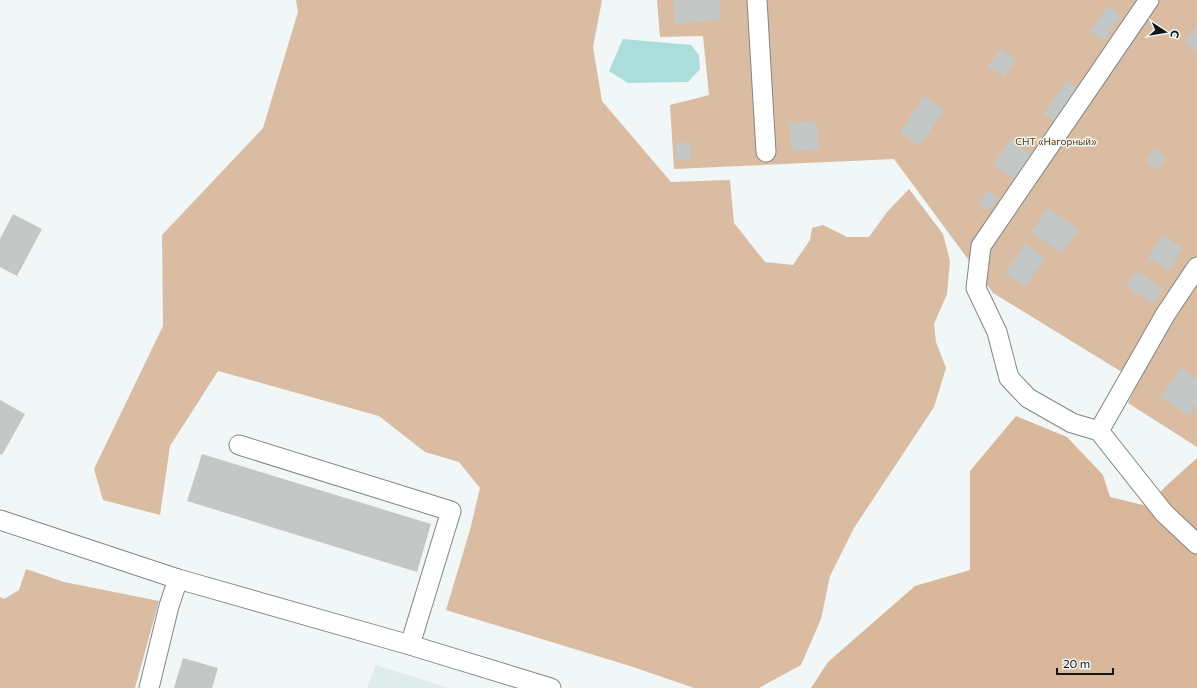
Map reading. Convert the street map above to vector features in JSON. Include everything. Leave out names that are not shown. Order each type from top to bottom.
[{"type":"street","points":[[757,0],[766,152]]},
{"type":"street","points":[[1149,0],[981,246],[976,288],[997,332],[1009,378],[1028,398],[1072,423],[1099,431],[1164,513],[1197,544]]},
{"type":"street","points":[[1099,431],[1165,315],[1197,267]]},
{"type":"street","points":[[239,445],[451,511],[410,645]]},
{"type":"street","points":[[0,520],[178,579],[410,645],[551,688]]},
{"type":"street","points":[[149,688],[169,606],[178,579]]},
{"type":"shaded area","points":[[1016,416],[1067,437],[1103,475],[1110,497],[1147,506],[1166,486],[1197,458],[1197,688],[811,688],[828,662],[915,586],[970,570],[970,471]]},
{"type":"shaded area","points":[[376,665],[449,688],[367,688]]},
{"type":"green space","points":[[296,0],[602,0],[593,47],[602,101],[671,182],[730,180],[734,223],[765,262],[793,265],[810,240],[812,228],[823,225],[847,237],[869,237],[887,212],[909,189],[943,234],[950,261],[947,294],[934,324],[936,342],[946,368],[934,407],[854,528],[830,576],[821,619],[801,665],[759,688],[694,688],[630,666],[446,610],[470,530],[480,488],[459,462],[425,452],[379,416],[218,371],[170,446],[160,515],[103,500],[94,469],[163,326],[162,235],[263,128],[298,12]]},
{"type":"green space","name":"СНТ «Нагорный»","points":[[657,0],[1197,0],[1197,447],[1128,403],[1138,382],[993,293],[894,159],[674,169],[670,105],[709,95],[703,36],[660,37]]},
{"type":"green space","points":[[26,569],[64,582],[159,601],[135,688],[0,688],[0,597],[4,599],[19,590]]},
{"type":"water","points":[[623,39],[691,45],[699,55],[700,69],[688,82],[628,83],[609,71]]},
{"type":"building","points":[[673,0],[719,0],[721,20],[675,24]]},
{"type":"building","points":[[1108,6],[1121,15],[1104,41],[1090,31]]},
{"type":"building","points":[[1197,26],[1197,51],[1185,43]]},
{"type":"building","points":[[1001,49],[1016,60],[1004,77],[988,66]]},
{"type":"building","points":[[1067,81],[1081,91],[1058,124],[1044,114]]},
{"type":"building","points":[[924,96],[944,110],[920,146],[900,133]]},
{"type":"building","points":[[816,121],[819,149],[792,151],[789,123]]},
{"type":"building","points":[[1011,139],[1034,156],[1016,181],[993,165]]},
{"type":"building","points":[[676,143],[690,143],[691,159],[676,160]]},
{"type":"building","points":[[1154,149],[1166,158],[1158,170],[1146,162]]},
{"type":"building","points":[[988,190],[998,198],[989,211],[978,204]]},
{"type":"building","points":[[1048,208],[1079,229],[1062,253],[1031,232]]},
{"type":"building","points":[[13,214],[42,229],[17,276],[0,267],[0,239]]},
{"type":"building","points":[[1163,235],[1183,249],[1168,271],[1148,257]]},
{"type":"building","points":[[1025,244],[1045,258],[1025,287],[1005,273]]},
{"type":"building","points":[[1137,271],[1163,289],[1153,304],[1126,286]]},
{"type":"building","points":[[1181,368],[1197,379],[1197,405],[1189,416],[1161,397]]},
{"type":"building","points":[[0,400],[25,414],[2,455],[0,454]]},
{"type":"building","points":[[202,454],[431,524],[417,572],[187,501]]},
{"type":"building","points":[[183,658],[218,668],[212,688],[174,688]]}]
